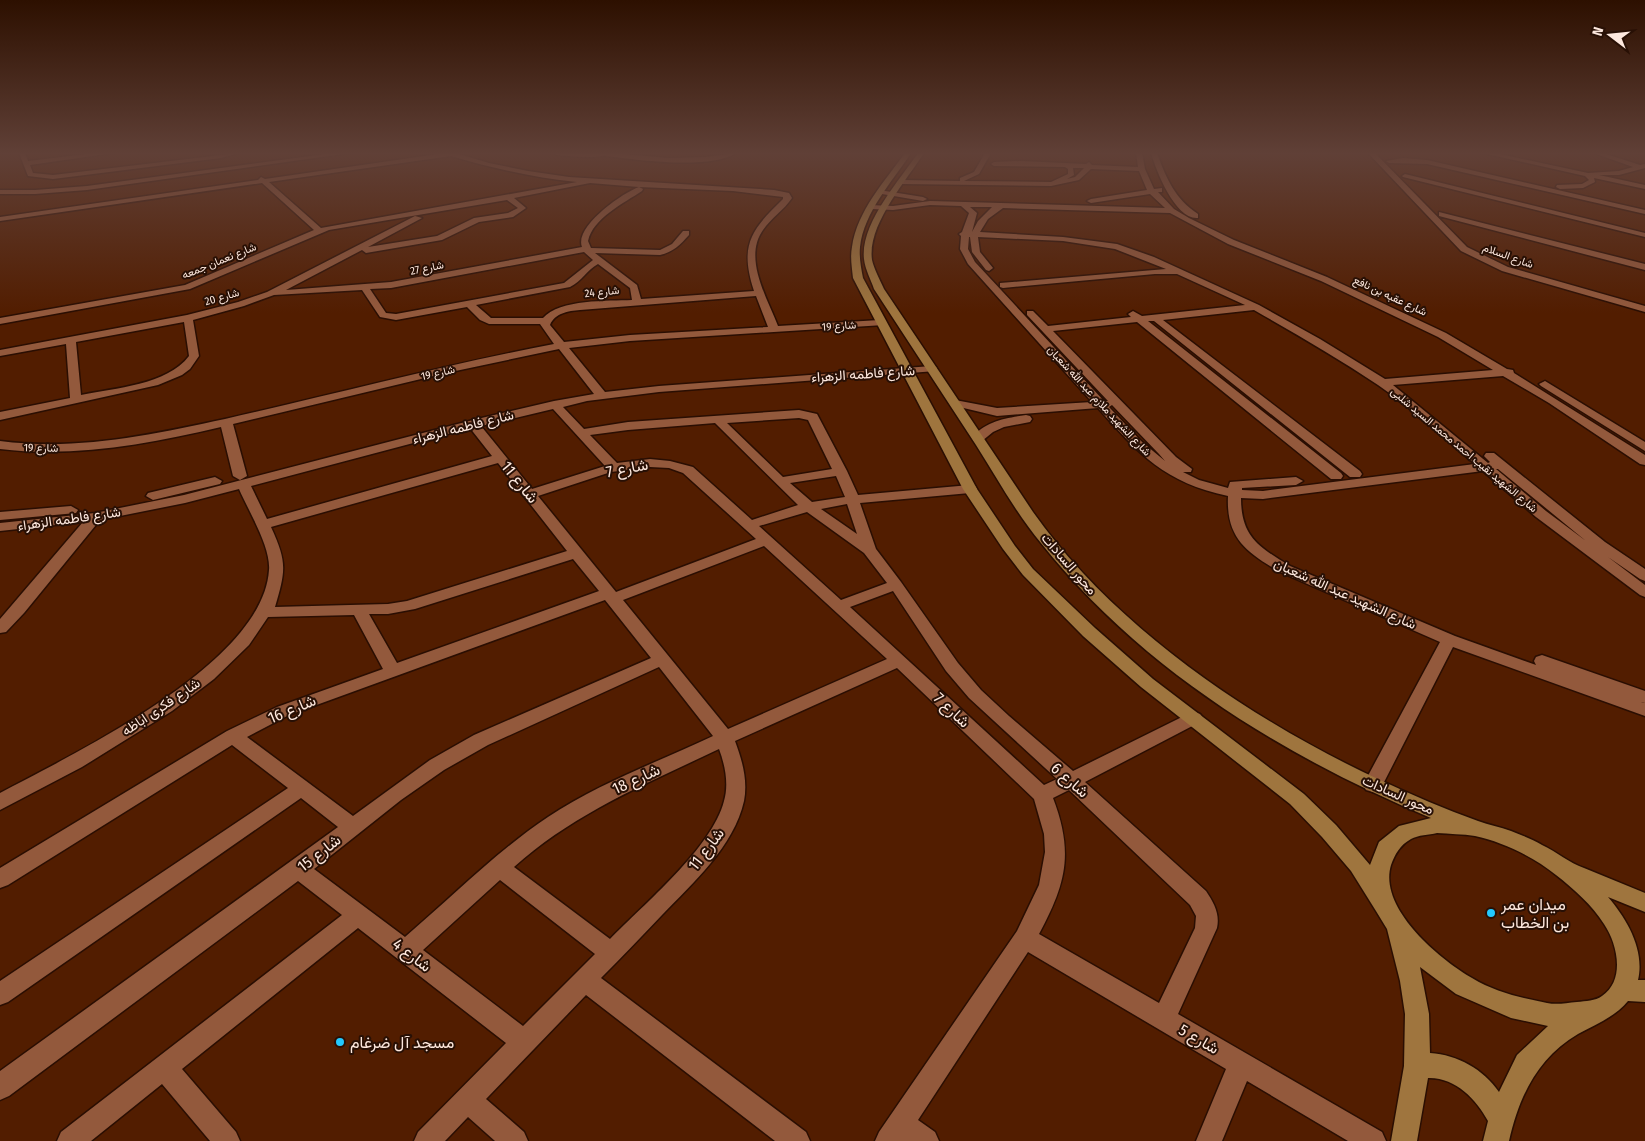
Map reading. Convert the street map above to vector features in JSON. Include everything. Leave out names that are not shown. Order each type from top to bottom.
[{"type":"street","points":[[0,218],[81,206]]},
{"type":"street","points":[[296,206],[323,227]]},
{"type":"street","name":"شارع نعمان جمعه","points":[[0,315],[51,309],[187,287],[210,279],[323,227],[439,206]]},
{"type":"street","name":"شارع نعمان جمعه","points":[[323,227],[455,206]]},
{"type":"street","points":[[352,252],[439,238],[478,220],[510,215],[520,210],[522,208],[520,206]]},
{"type":"street","points":[[617,206],[589,228],[583,242],[587,250],[599,261],[634,287],[637,301]]},
{"type":"street","points":[[774,330],[751,263],[751,246],[762,225],[780,206]]},
{"type":"street","points":[[879,207],[887,206]]},
{"type":"street","name":"شارع الشهيد ملازم عبد الله شعبان","points":[[965,206],[973,213],[970,233],[963,249],[972,264],[1104,409],[1151,458],[1171,473],[1211,489],[1355,474],[1476,458],[1500,465]]},
{"type":"street","points":[[970,233],[986,214],[1000,206]]},
{"type":"street","points":[[1037,206],[1187,211]]},
{"type":"street","name":"شارع عقبه بن نافع","points":[[1167,206],[1172,211],[1223,238],[1324,279],[1404,316],[1506,367]]},
{"type":"street","name":"شارع عقبه بن نافع","points":[[1183,206],[1187,211],[1246,240],[1348,282],[1417,314],[1492,353]]},
{"type":"street","name":"شارع السلام","points":[[1422,206],[1464,250],[1505,269],[1644,307]]},
{"type":"street","name":"شارع السلام","points":[[1434,206],[1477,250],[1492,259],[1644,307]]},
{"type":"street","points":[[1505,206],[1645,240]]},
{"type":"street","points":[[1528,206],[1645,235]]},
{"type":"street","points":[[1628,206],[1645,210]]},
{"type":"street","points":[[1631,206],[1645,210]]},
{"type":"street","name":"محور السادات","points":[[879,207],[858,236],[856,260],[858,278],[880,323],[970,489],[1010,549],[1050,595],[1147,682],[1304,806],[1329,831],[1358,866],[1389,913]]},
{"type":"street","name":"محور السادات","points":[[879,207],[869,237],[868,254],[871,271],[879,289],[1053,550],[1088,588],[1125,623],[1180,667],[1278,734],[1373,785],[1474,828]]},
{"type":"street","name":"شارع 20","points":[[0,353],[188,318],[241,304],[270,294],[433,210]]},
{"type":"street","points":[[1442,214],[1645,267]]},
{"type":"street","points":[[319,218],[323,227]]},
{"type":"street","points":[[1454,227],[1497,233],[1645,272]]},
{"type":"street","name":"شارع 27","points":[[270,294],[365,288],[416,281],[587,250],[662,252],[671,248],[686,233]]},
{"type":"street","name":"شارع الشهيد ملازم عبد الله شعبان","points":[[970,233],[975,249],[1042,326],[1171,460],[1180,466],[1235,488],[1276,494],[1488,461]]},
{"type":"street","name":"شارع الشهيد نقيب احمد محمد السيد شلبى","points":[[970,233],[1090,242],[1128,251],[1183,273],[1251,305],[1316,341],[1383,383],[1394,387]]},
{"type":"street","name":"شارع الشهيد نقيب احمد محمد السيد شلبى","points":[[970,233],[1079,236],[1123,244],[1161,256],[1256,300],[1297,322],[1394,387],[1476,458]]},
{"type":"street","points":[[365,288],[381,313],[388,317],[405,316],[566,285],[580,279],[588,265],[599,261]]},
{"type":"street","points":[[998,277],[1024,278],[1164,265]]},
{"type":"street","points":[[998,277],[1155,271],[1183,273]]},
{"type":"street","name":"شارع 24","points":[[545,321],[552,315],[574,307],[760,293]]},
{"type":"street","points":[[470,303],[483,318],[490,321],[545,321],[545,325],[599,392]]},
{"type":"street","points":[[1042,326],[1251,305]]},
{"type":"street","points":[[1137,316],[1154,318],[1251,305]]},
{"type":"street","name":"شارع نعمان جمعه","points":[[0,321],[51,309]]},
{"type":"street","points":[[1137,316],[1336,476]]},
{"type":"street","points":[[0,416],[154,383],[186,367],[194,356],[188,318]]},
{"type":"street","points":[[1154,318],[1355,474]]},
{"type":"street","name":"شارع 19","points":[[0,445],[38,449],[72,448],[148,438],[563,345],[630,338],[880,323]]},
{"type":"street","points":[[71,340],[76,400]]},
{"type":"street","name":"شارع فاطمه الزهراء","points":[[249,478],[505,406],[599,392],[659,389],[929,365]]},
{"type":"street","points":[[1394,387],[1506,367],[1520,373],[1553,401],[1645,461]]},
{"type":"street","points":[[1394,387],[1408,390],[1520,373]]},
{"type":"street","points":[[1539,380],[1645,447]]},
{"type":"street","name":"شارع الشهيد نقيب احمد محمد السيد شلبى","points":[[1408,390],[1488,461],[1541,514],[1645,592]]},
{"type":"street","name":"شارع فاطمه الزهراء","points":[[0,528],[94,516],[176,501],[249,478],[599,392]]},
{"type":"street","points":[[1553,401],[1571,400]]},
{"type":"street","points":[[955,403],[998,412],[1104,409]]},
{"type":"street","points":[[554,404],[614,468]]},
{"type":"street","points":[[978,438],[992,426],[1016,420],[1120,407]]},
{"type":"street","name":"شارع 6","points":[[582,433],[628,426],[799,414],[813,416],[842,471],[869,550]]},
{"type":"street","name":"شارع 6","points":[[719,421],[744,448],[807,506],[869,550],[896,585],[952,667],[975,694],[1198,898],[1205,908],[1208,919],[1206,928],[1164,1019]]},
{"type":"street","name":"شارع فكرى اباظه","points":[[0,802],[172,704],[204,679],[230,655],[264,612],[274,588],[277,568],[273,551],[262,525],[249,478],[226,422]]},
{"type":"street","name":"شارع 11","points":[[427,1141],[679,883],[723,829],[734,805],[737,780],[734,758],[725,738],[473,424]]},
{"type":"street","points":[[262,525],[501,458]]},
{"type":"street","name":"شارع 7","points":[[530,494],[614,468],[648,462],[680,466],[695,474],[899,660],[1042,795],[1053,824],[1056,839],[1056,862],[1040,911],[1024,938],[894,1132]]},
{"type":"street","name":"شارع الشهيد نقيب احمد محمد السيد شلبى","points":[[1500,465],[1593,539],[1645,576]]},
{"type":"street","points":[[781,481],[842,471]]},
{"type":"street","name":"شارع فاطمه الزهراء","points":[[0,516],[97,506],[226,484]]},
{"type":"street","name":"شارع الشهيد عبد الله شعبان","points":[[1235,488],[1235,517],[1238,530],[1248,544],[1264,557],[1327,588],[1449,640]]},
{"type":"street","points":[[750,525],[787,511],[807,506],[970,489]]},
{"type":"street","points":[[0,628],[18,610],[94,516]]},
{"type":"street","name":"شارع 16","points":[[0,879],[234,736],[283,712],[392,671],[767,540]]},
{"type":"street","points":[[264,612],[388,609],[417,604],[576,553]]},
{"type":"street","points":[[839,606],[896,585]]},
{"type":"street","points":[[359,610],[392,671]]},
{"type":"street","points":[[1373,785],[1449,640]]},
{"type":"street","points":[[1449,640],[1503,648],[1645,697]]},
{"type":"street","points":[[1449,640],[1552,675],[1645,710]]},
{"type":"street","name":"شارع 15","points":[[0,1087],[437,765],[481,740],[661,660]]},
{"type":"street","name":"شارع 18","points":[[406,951],[527,843],[556,822],[586,804],[725,738],[899,660]]},
{"type":"street","points":[[1042,795],[1194,718]]},
{"type":"street","points":[[234,736],[352,827]]},
{"type":"street","points":[[1,992],[302,788]]},
{"type":"street","points":[[1404,1141],[1417,1066],[1418,1024],[1414,990],[1406,955],[1389,913],[1378,873],[1386,848],[1406,832],[1437,825],[1474,828],[1504,837],[1534,850],[1563,868],[1590,891],[1612,917],[1625,943],[1634,990],[1557,1033],[1526,1064],[1513,1089],[1499,1131]]},
{"type":"street","points":[[500,868],[611,954]]},
{"type":"street","points":[[1563,868],[1645,903]]},
{"type":"street","name":"شارع 4","points":[[298,869],[525,1042]]},
{"type":"street","points":[[1389,913],[1423,956],[1457,981],[1511,1007],[1558,1016],[1596,1011]]},
{"type":"street","points":[[70,1141],[358,915]]},
{"type":"street","name":"شارع 5","points":[[1024,938],[1372,1141]]},
{"type":"street","points":[[585,980],[797,1141]]},
{"type":"street","points":[[1209,1141],[1241,1064]]},
{"type":"street","points":[[1417,1066],[1429,1064],[1443,1066],[1473,1081],[1485,1092],[1495,1106],[1499,1131]]},
{"type":"street","points":[[164,1067],[227,1141]]},
{"type":"street","points":[[468,1100],[515,1141]]},
{"type":"street","points":[[894,1132],[926,1141]]},
{"type":"place","name":"ميدان عمر بن الخطاب","points":[[1491,913]]},
{"type":"place","name":"مسجد آل ضرغام","points":[[340,1042]]}]
